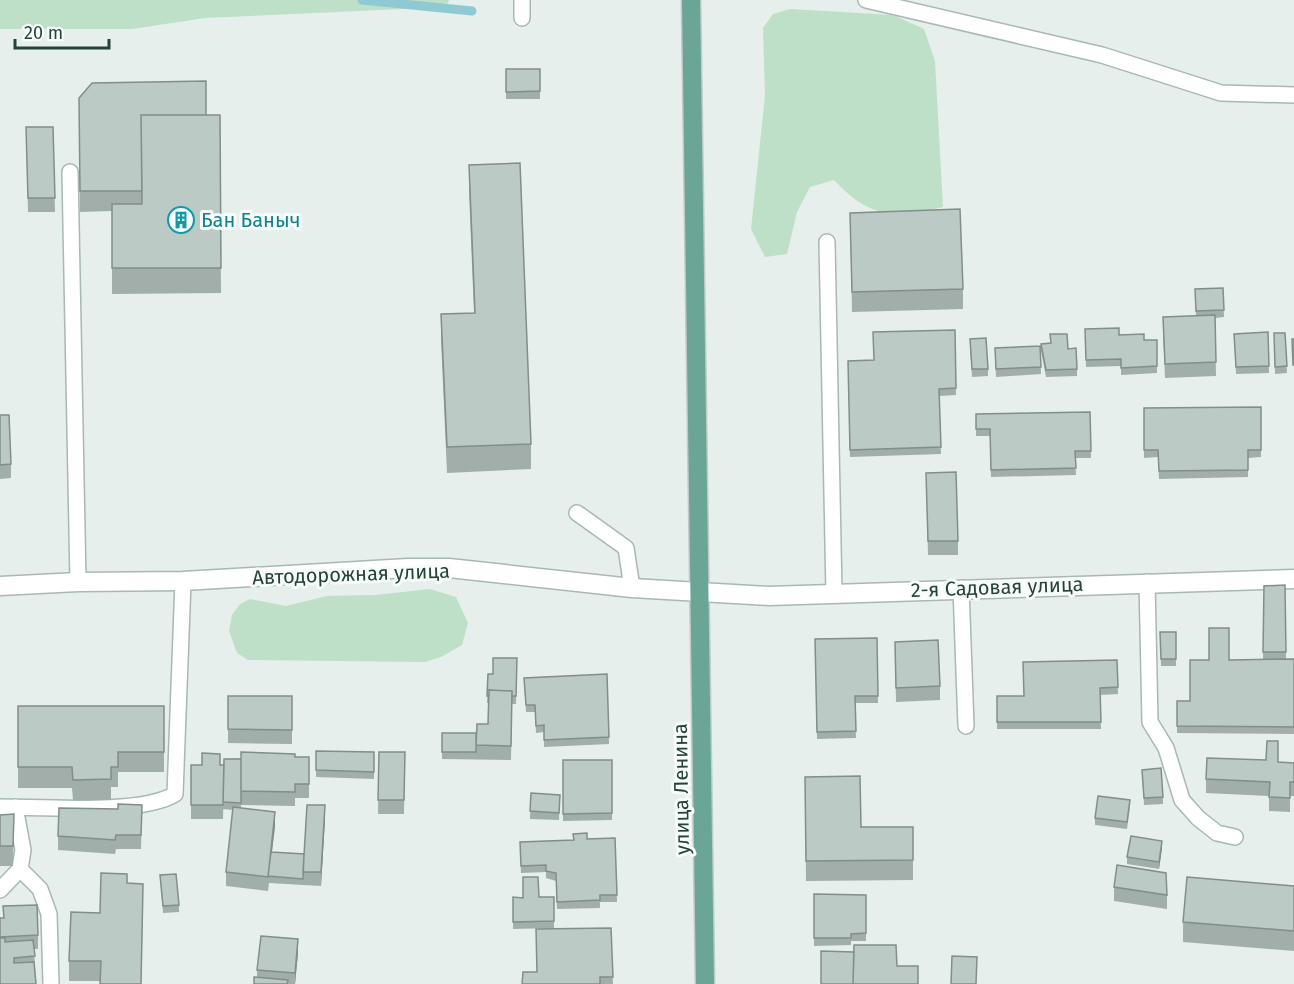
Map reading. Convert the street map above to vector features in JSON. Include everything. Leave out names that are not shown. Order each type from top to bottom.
[{"type":"main road","name":"улица Ленина","points":[[691,0],[705,984]]},
{"type":"street","name":"Автодорожная улица","points":[[0,586],[78,582],[183,581],[449,568],[701,594]]},
{"type":"street","name":"2-я Садовая улица","points":[[701,594],[769,596],[1294,579]]},
{"type":"lane","points":[[522,0],[522,18]]},
{"type":"lane","points":[[866,0],[1102,55],[1221,93],[1294,95]]},
{"type":"lane","points":[[70,171],[78,582]]},
{"type":"lane","points":[[827,242],[834,594]]},
{"type":"lane","points":[[577,513],[626,548],[632,588]]},
{"type":"lane","points":[[0,890],[20,869],[23,850],[8,807],[134,806],[166,800],[175,794],[183,581]]},
{"type":"lane","points":[[1147,582],[1150,722],[1166,748],[1182,800],[1198,818],[1217,833],[1235,837]]},
{"type":"lane","points":[[961,588],[966,726]]},
{"type":"lane","points":[[20,869],[40,889],[49,914],[51,984]]},
{"type":"green space","points":[[0,0],[449,0],[446,7],[205,18],[132,29],[0,29]]},
{"type":"green space","points":[[790,9],[893,15],[924,29],[935,61],[943,207],[910,213],[884,212],[872,209],[860,202],[834,180],[810,187],[797,212],[787,254],[765,257],[751,229],[765,96],[763,28],[773,14]]},
{"type":"green space","points":[[430,589],[456,597],[468,623],[462,645],[441,657],[425,662],[248,660],[237,653],[229,631],[232,615],[240,604],[250,599],[286,606],[327,596],[375,595]]},
{"type":"building","points":[[506,69],[540,69],[540,91],[506,92]]},
{"type":"building","points":[[206,81],[206,115],[141,115],[142,191],[80,191],[79,98],[92,83]]},
{"type":"building","name":"Бан Баныч","points":[[141,115],[220,115],[221,268],[112,268],[112,204],[142,204]]},
{"type":"building","points":[[26,127],[53,127],[55,198],[28,198]]},
{"type":"building","points":[[520,163],[531,444],[447,447],[441,314],[475,313],[469,165]]},
{"type":"building","points":[[960,209],[963,289],[852,292],[850,213]]},
{"type":"building","points":[[1223,288],[1224,310],[1196,311],[1195,289]]},
{"type":"building","points":[[1215,315],[1216,362],[1165,364],[1163,317]]},
{"type":"building","points":[[1119,328],[1119,335],[1144,334],[1144,340],[1157,340],[1157,366],[1121,368],[1121,359],[1086,360],[1085,329]]},
{"type":"building","points":[[955,330],[956,388],[939,389],[941,447],[850,450],[848,361],[874,360],[873,332]]},
{"type":"building","points":[[1268,332],[1269,366],[1236,367],[1234,334]]},
{"type":"building","points":[[1274,333],[1285,333],[1287,366],[1275,367]]},
{"type":"building","points":[[1050,334],[1067,334],[1068,349],[1076,348],[1077,369],[1046,370],[1041,344],[1051,343]]},
{"type":"building","points":[[986,338],[988,369],[972,369],[970,339]]},
{"type":"building","points":[[1292,339],[1294,339],[1294,365],[1293,365]]},
{"type":"building","points":[[1040,346],[1041,367],[996,369],[995,348]]},
{"type":"building","points":[[1261,407],[1261,450],[1248,450],[1248,470],[1159,471],[1158,450],[1144,450],[1144,408]]},
{"type":"building","points":[[1090,412],[1091,451],[1075,451],[1076,468],[991,470],[990,429],[976,429],[976,414]]},
{"type":"building","points":[[0,415],[9,415],[11,464],[0,465]]},
{"type":"building","points":[[956,472],[958,541],[928,541],[926,473]]},
{"type":"building","points":[[1285,585],[1286,652],[1263,652],[1264,586]]},
{"type":"building","points":[[1209,628],[1229,628],[1229,660],[1294,659],[1294,727],[1177,726],[1177,701],[1190,701],[1190,660],[1209,660]]},
{"type":"building","points":[[1160,632],[1176,632],[1176,659],[1161,659]]},
{"type":"building","points":[[877,638],[878,696],[855,696],[856,731],[817,732],[815,639]]},
{"type":"building","points":[[938,640],[940,686],[896,688],[895,642]]},
{"type":"building","points":[[493,658],[517,658],[516,696],[512,696],[512,691],[489,690],[489,696],[487,696],[488,674],[493,674]]},
{"type":"building","points":[[1117,660],[1118,687],[1100,688],[1101,722],[997,722],[997,696],[1024,696],[1023,662]]},
{"type":"building","points":[[607,674],[609,737],[544,740],[544,725],[536,726],[535,705],[526,705],[524,678]]},
{"type":"building","points":[[489,690],[512,691],[511,746],[476,745],[477,724],[488,724]]},
{"type":"building","points":[[228,696],[292,696],[292,730],[228,729]]},
{"type":"building","points":[[18,706],[164,706],[164,752],[118,752],[118,767],[111,767],[111,779],[73,780],[72,767],[18,767]]},
{"type":"building","points":[[442,733],[476,733],[476,752],[442,752]]},
{"type":"building","points":[[1267,741],[1278,741],[1278,762],[1294,763],[1294,782],[1290,782],[1290,798],[1269,797],[1270,782],[1206,779],[1207,758],[1266,760]]},
{"type":"building","points":[[316,751],[374,752],[374,772],[316,770]]},
{"type":"building","points":[[241,752],[295,754],[295,757],[309,757],[309,784],[295,784],[295,792],[241,791]]},
{"type":"building","points":[[379,752],[405,752],[404,800],[378,800]]},
{"type":"building","points":[[202,753],[220,754],[220,765],[224,765],[223,805],[191,805],[191,765],[202,765]]},
{"type":"building","points":[[224,759],[241,759],[241,803],[223,802]]},
{"type":"building","points":[[563,760],[612,760],[612,813],[563,814]]},
{"type":"building","points":[[1161,768],[1163,797],[1144,798],[1142,770]]},
{"type":"building","points":[[860,776],[861,827],[913,827],[913,860],[806,861],[805,777]]},
{"type":"building","points":[[531,793],[560,795],[559,813],[530,811]]},
{"type":"building","points":[[1098,796],[1130,800],[1127,822],[1095,818]]},
{"type":"building","points":[[118,804],[142,805],[141,835],[116,835],[115,840],[58,836],[59,808],[118,809]]},
{"type":"building","points":[[307,805],[325,805],[321,872],[303,872]]},
{"type":"building","points":[[233,807],[275,812],[268,877],[226,872]]},
{"type":"building","points":[[14,814],[13,846],[0,846],[0,815]]},
{"type":"building","points":[[587,833],[587,839],[615,838],[617,895],[600,895],[600,900],[557,902],[556,873],[546,871],[546,865],[521,866],[520,842],[574,840],[573,834]]},
{"type":"building","points":[[1131,836],[1162,841],[1159,862],[1127,857]]},
{"type":"building","points":[[271,852],[304,854],[303,879],[268,876]]},
{"type":"building","points":[[1117,865],[1166,873],[1167,895],[1114,887]]},
{"type":"building","points":[[101,873],[127,874],[127,883],[143,884],[141,984],[100,984],[101,961],[69,961],[71,912],[100,913]]},
{"type":"building","points":[[176,874],[179,905],[163,906],[160,875]]},
{"type":"building","points":[[523,877],[538,877],[539,897],[554,897],[554,921],[513,922],[513,897],[523,898]]},
{"type":"building","points":[[1187,877],[1294,886],[1294,931],[1183,922]]},
{"type":"building","points":[[814,894],[866,895],[866,933],[851,934],[851,938],[814,938]]},
{"type":"building","points":[[37,905],[38,935],[0,937],[0,918],[4,918],[3,906]]},
{"type":"building","points":[[611,928],[613,977],[600,977],[600,984],[522,984],[523,972],[537,972],[536,929]]},
{"type":"building","points":[[261,936],[298,939],[295,973],[257,970]]},
{"type":"building","points":[[0,938],[5,938],[5,942],[33,940],[35,956],[14,958],[14,963],[34,962],[36,984],[0,984]]},
{"type":"building","points":[[854,945],[896,945],[897,966],[918,966],[918,984],[853,984]]},
{"type":"building","points":[[821,951],[854,952],[853,984],[821,984]]},
{"type":"building","points":[[952,956],[977,957],[976,984],[951,984]]},
{"type":"building","points":[[254,977],[288,980],[287,984],[254,984]]},
{"type":"waterway","points":[[362,0],[472,11]]},
{"type":"place","name":"Бан Баныч","points":[[181,220]]}]
